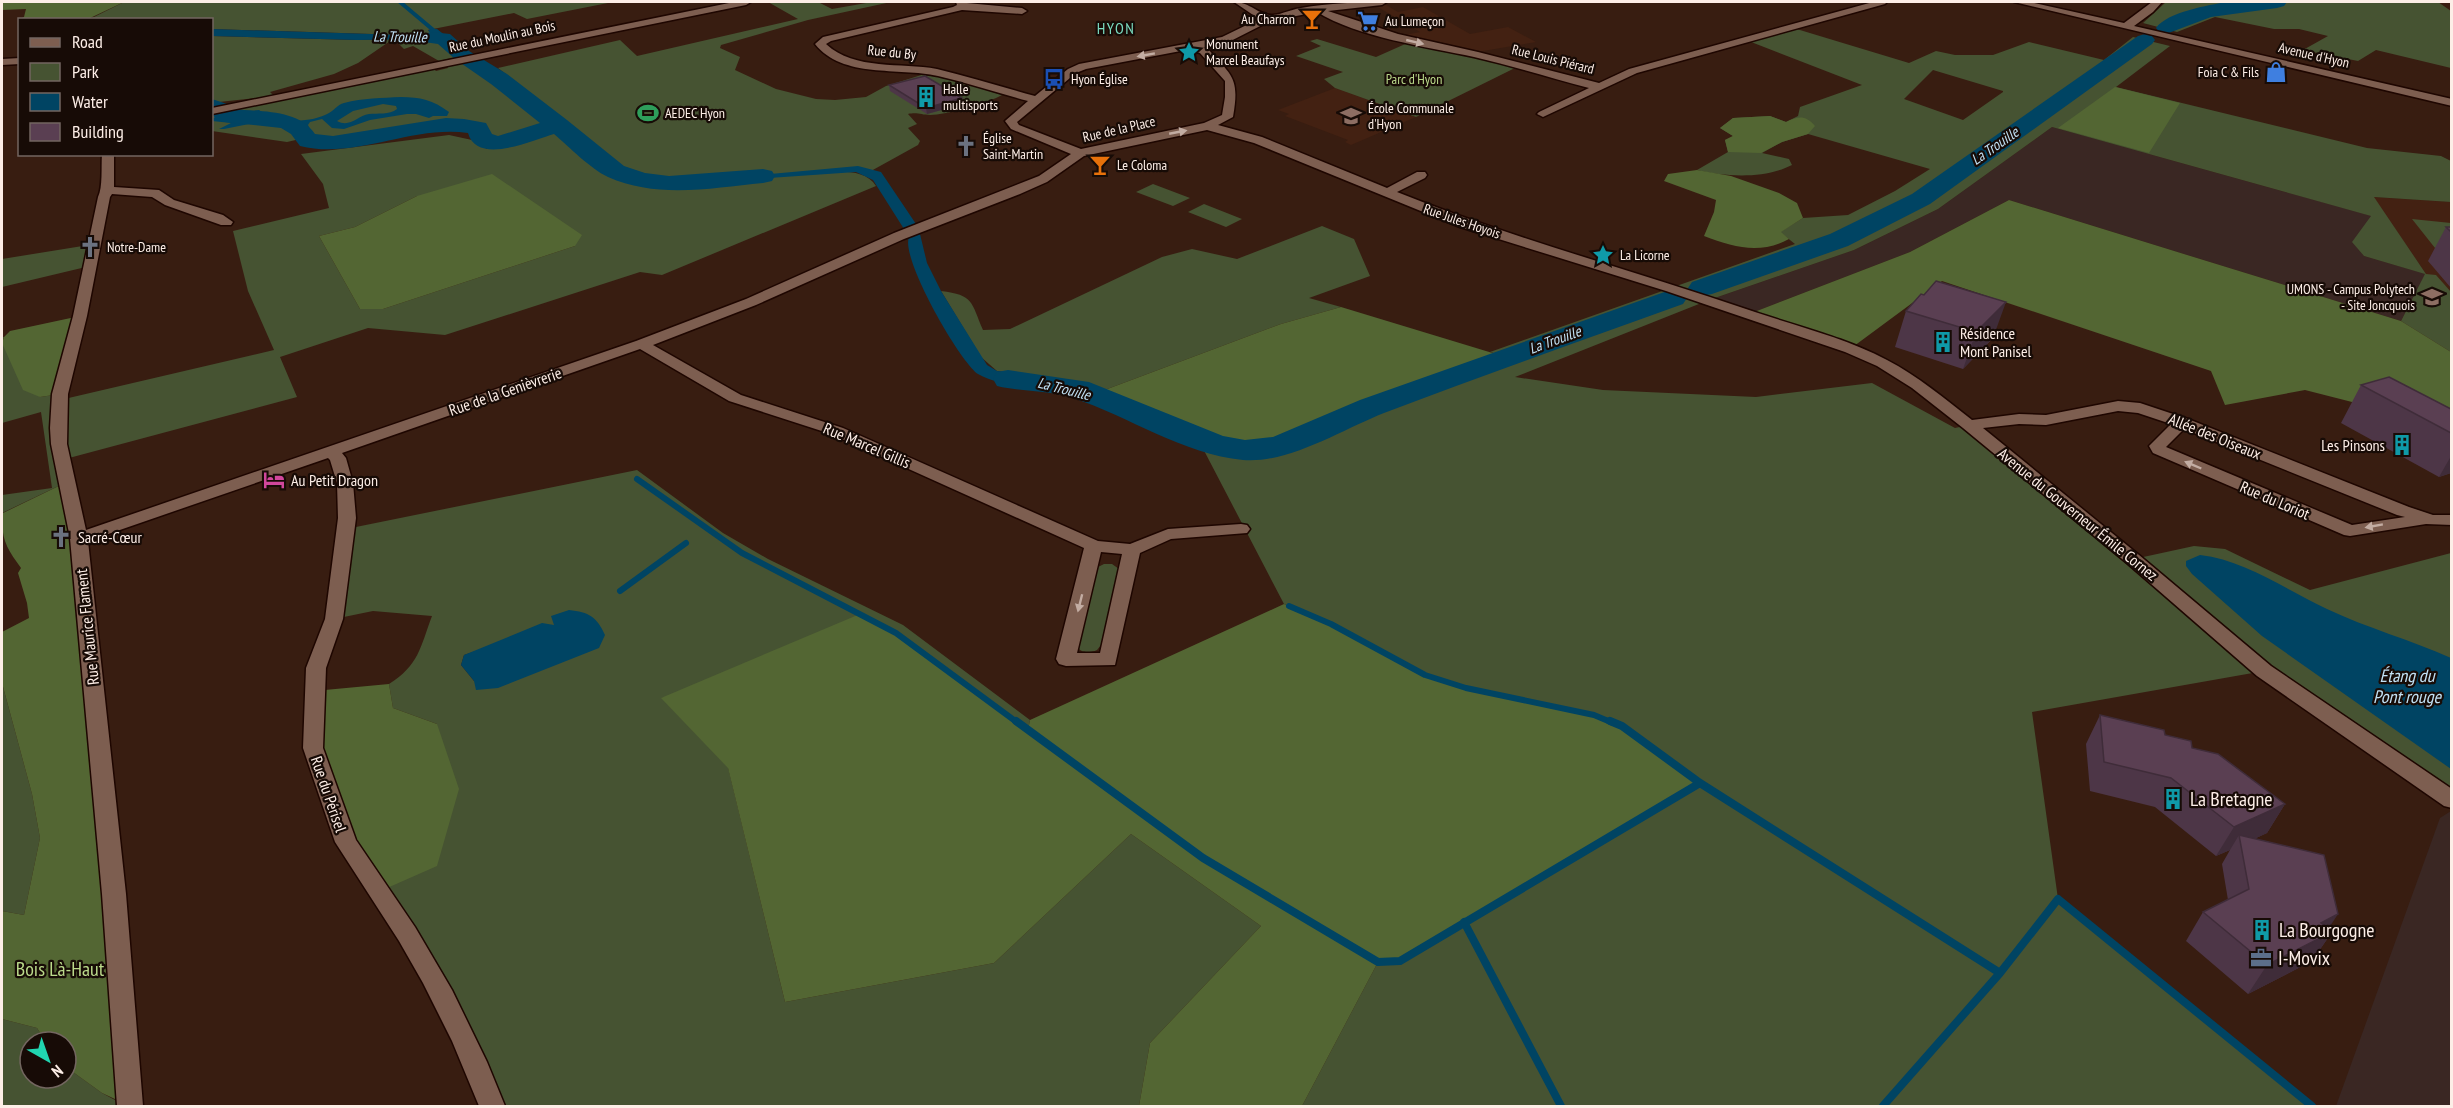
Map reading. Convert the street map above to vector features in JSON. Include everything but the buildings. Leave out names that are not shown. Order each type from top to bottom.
[{"type":"street","name":"Rue du Moulin au Bois","points":[[213,111],[746,2]]},
{"type":"street","points":[[1239,2],[1271,13],[1320,10],[1382,2]]},
{"type":"street","points":[[1246,2],[1271,13]]},
{"type":"street","name":"Rue Louis Piérard","points":[[1320,10],[1330,16],[1395,37],[1478,55],[1600,87],[1633,71],[1882,2]]},
{"type":"street","name":"Avenue d'Hyon","points":[[2019,2],[2451,103]]},
{"type":"street","points":[[2126,27],[2157,2]]},
{"type":"street","name":"Rue du By","points":[[1022,12],[961,4],[827,39],[820,44],[834,54],[862,64],[886,69],[928,71],[1036,100]]},
{"type":"street","points":[[1205,52],[1271,13]]},
{"type":"street","points":[[1080,153],[1015,127],[1011,122],[1072,71],[1083,66],[1224,40]]},
{"type":"street","points":[[1186,47],[1205,52],[1230,80],[1231,97],[1227,117]]},
{"type":"street","points":[[2,62],[18,61]]},
{"type":"street","points":[[1543,114],[1600,87]]},
{"type":"street","name":"Rue de la Place","points":[[924,227],[1043,178],[1080,153],[1207,126],[1227,117]]},
{"type":"street","name":"Rue Jules Hoyois","points":[[1227,117],[1236,127],[1258,140]]},
{"type":"street","name":"Rue Jules Hoyois","points":[[1207,126],[1258,140],[1465,224],[1671,288]]},
{"type":"street","name":"Rue Maurice Flament","points":[[108,156],[106,176],[108,190],[104,197],[58,412],[59,444],[79,538],[114,894],[130,1107]]},
{"type":"street","points":[[1388,192],[1421,175]]},
{"type":"street","points":[[108,190],[155,193],[170,190]]},
{"type":"street","points":[[155,193],[165,200],[212,214],[226,222]]},
{"type":"street","name":"Rue de la Genièvrerie","points":[[79,538],[641,344],[761,298],[924,227]]},
{"type":"street","name":"Avenue du Gouverneur Émile Cornez","points":[[1671,288],[1866,355],[1917,385],[2133,559],[2264,670],[2451,800]]},
{"type":"street","name":"Rue Marcel Gillis","points":[[641,344],[735,398],[837,431],[1094,546],[1132,550],[1168,534],[1241,529]]},
{"type":"street","name":"Allée des Oiseaux","points":[[1969,425],[2019,419],[2046,420],[2129,406],[2182,422],[2403,511],[2432,520],[2451,520]]},
{"type":"street","name":"Rue du Loriot","points":[[2182,422],[2157,446],[2159,450],[2350,531],[2412,519],[2432,520]]},
{"type":"street","name":"Rue du Périsel","points":[[330,451],[338,458],[345,483],[347,518],[334,619],[316,668],[314,748],[346,842],[407,934],[438,986],[477,1064],[492,1107]]},
{"type":"street","points":[[1094,546],[1066,660],[1108,660],[1132,550]]},
{"type":"shaded area","name":"École Communale d'Hyon","points":[[1381,2],[1398,12],[1423,7],[1470,34],[1508,27],[1536,42],[1471,53],[1395,37],[1420,32],[1371,3]]},
{"type":"shaded area","name":"École Communale d'Hyon","points":[[1335,88],[1416,117],[1351,145],[1345,142],[1348,140],[1285,116],[1289,114],[1278,110]]},
{"type":"shaded area","points":[[2052,127],[2372,216],[2353,242],[2364,256],[2426,274],[2401,321],[2009,200],[1910,252],[1749,314],[1709,300],[1854,250],[1938,209]]},
{"type":"shaded area","name":"UMONS - Campus Polytech - Site Joncquois","points":[[2373,197],[2451,202],[2451,352],[2401,321],[2426,274]]},
{"type":"shaded area","points":[[2451,811],[2451,1106],[2336,1106],[2440,818]]},
{"type":"green space","points":[[2,2],[124,2],[90,18],[22,18],[26,9],[2,10]]},
{"type":"green space","points":[[124,2],[613,2],[527,19],[514,13],[428,30],[434,36],[213,29],[213,18],[92,18]]},
{"type":"green space","points":[[768,2],[818,2],[832,9],[872,2],[891,2],[808,20],[721,45],[720,48],[740,57],[735,70],[776,89],[816,99],[866,97],[886,86],[931,72],[1002,95],[977,105],[946,113],[908,114],[917,124],[908,128],[920,141],[918,145],[871,171],[860,168],[794,175],[850,172],[861,174],[876,186],[662,275],[640,272],[445,335],[368,328],[280,357],[297,397],[69,458],[67,482],[2,513],[2,495],[52,488],[41,412],[2,423],[2,343],[40,397],[60,394],[60,400],[274,350],[248,291],[233,231],[329,208],[323,184],[301,154],[449,135],[472,140],[487,149],[524,140],[555,129],[578,133],[498,68],[620,40],[637,56],[798,19]],"holes":[[[417,196],[575,246],[383,309],[360,309],[319,236],[355,227]]]},
{"type":"green space","points":[[2166,2],[2438,2],[2451,11],[2451,68],[2376,50],[2358,61],[2303,50],[2328,36],[2299,29],[2274,29],[2215,17],[2177,32],[2143,23]]},
{"type":"green space","points":[[1790,27],[1909,63],[1936,51],[1955,55],[1993,55],[2029,42],[2104,60],[2133,37],[2170,46],[2116,87],[2367,148],[2441,156],[2451,161],[2451,202],[2374,197],[2426,274],[2436,275],[2451,292],[2451,352],[2401,321],[2425,274],[2364,256],[2352,242],[2371,216],[2052,127],[1938,209],[1854,250],[1709,300],[1515,377],[1603,390],[1756,397],[1872,383],[1955,428],[1969,425],[2134,559],[2194,546],[2225,549],[2310,590],[2451,553],[2451,800],[2264,671],[2032,712],[2058,899],[2312,1106],[1302,1106],[1378,962],[1400,961],[1700,783],[1621,726],[1594,715],[1466,688],[1425,675],[1331,624],[1284,604],[1198,439],[1215,445],[1284,444],[1371,407],[1508,357],[1490,352],[1795,244],[1780,232],[1803,218],[1848,215],[1895,191],[1930,169],[1808,134],[1782,142],[1762,153],[1789,159],[1792,165],[1781,170],[1745,175],[1697,170],[1728,152],[1725,140],[1733,136],[1720,128],[1733,118],[1770,116],[1786,122],[1798,116],[1800,107],[1862,85],[1746,40]],"holes":[[[1933,70],[2003,91],[1963,120],[1904,99]]]},
{"type":"green space","points":[[213,36],[393,39],[358,63],[334,74],[270,92],[274,96],[213,101]]},
{"type":"green space","points":[[439,39],[460,56],[439,61],[413,46],[404,49],[399,44]]},
{"type":"green space","name":"Parc d'Hyon","points":[[1317,39],[1376,57],[1412,41],[1519,66],[1416,117],[1335,88],[1324,79],[1343,72],[1296,56],[1321,46],[1310,41]]},
{"type":"green space","points":[[469,62],[548,127],[509,140],[485,138],[483,127],[458,122],[351,139],[327,139],[313,136],[287,142],[213,131],[213,112],[272,102],[433,68],[436,71],[448,68],[446,65]]},
{"type":"green space","points":[[2115,87],[2180,103],[2149,153],[2058,128]]},
{"type":"green space","points":[[1770,116],[1786,122],[1805,118],[1815,126],[1808,134],[1782,142],[1761,153],[1728,152],[1725,140],[1733,136],[1720,128],[1733,118]]},
{"type":"green space","points":[[1697,170],[1731,176],[1779,193],[1797,203],[1803,218],[1781,232],[1789,239],[1767,247],[1747,248],[1704,236],[1714,212],[1716,200],[1664,181],[1668,174]]},
{"type":"green space","points":[[492,174],[582,235],[575,246],[383,309],[360,309],[319,236],[355,227],[417,196]]},
{"type":"green space","points":[[1153,184],[1190,198],[1173,206],[1136,192]]},
{"type":"green space","points":[[2009,200],[2401,321],[2451,352],[2451,413],[2444,410],[2352,402],[2305,390],[2225,405],[2211,371],[1942,281],[1850,349],[1749,314],[1910,252]]},
{"type":"green space","points":[[1204,204],[1242,219],[1226,227],[1188,212]]},
{"type":"green space","points":[[2412,219],[2451,223],[2451,250],[2435,248]]},
{"type":"green space","points":[[1322,226],[1354,239],[1370,276],[1309,298],[1341,307],[1281,324],[1102,391],[1063,380],[997,371],[981,357],[941,291],[966,298],[973,306],[983,330],[1010,329],[1162,257],[1192,249],[1237,259]]},
{"type":"green space","points":[[95,244],[90,266],[2,287],[2,259]]},
{"type":"green space","points":[[1341,307],[1509,358],[1371,406],[1291,442],[1258,450],[1243,450],[1204,441],[1094,394],[1281,324]]},
{"type":"green space","points":[[80,316],[60,394],[40,397],[23,390],[2,343],[4,337],[10,331]]},
{"type":"green space","points":[[637,470],[723,533],[768,559],[903,625],[1030,720],[1028,730],[896,633],[662,698],[728,767],[785,1002],[994,963],[1131,834],[1261,926],[1150,1043],[1139,1106],[492,1106],[477,1064],[378,892],[437,724],[393,708],[389,684],[413,663],[432,616],[373,611],[334,619],[346,529]],"holes":[[[555,625],[474,681],[461,665],[464,655]]]},
{"type":"green space","name":"Bois Là-Haut","points":[[67,482],[114,894],[130,1106],[102,1093],[78,1076],[78,1030],[38,1030],[2,1019],[2,911],[24,915],[40,838],[32,794],[2,683],[2,632],[29,618],[18,573],[21,568],[8,549],[4,536],[3,513]]},
{"type":"green space","points":[[1112,564],[1119,569],[1101,645],[1097,650],[1083,652],[1077,646],[1098,567]]},
{"type":"green space","points":[[1284,604],[1331,624],[1425,675],[1497,695],[1594,715],[1621,726],[1700,783],[1400,961],[1378,962],[1302,1106],[1139,1106],[1150,1043],[1261,926],[1131,834],[994,963],[785,1002],[728,768],[661,698],[860,614],[896,633],[1028,730],[1030,720]]},
{"type":"green space","points":[[2,683],[32,794],[40,838],[24,915],[2,911]]},
{"type":"green space","points":[[389,684],[393,708],[437,724],[459,789],[437,866],[378,892],[329,791],[314,691]]},
{"type":"green space","points":[[2,1019],[38,1030],[18,1030],[18,1090],[78,1090],[78,1076],[102,1093],[126,1106],[2,1106]]},
{"type":"water","points":[[213,29],[433,36],[428,30],[437,29],[474,58],[464,60],[439,39],[357,40],[213,36]]},
{"type":"water","points":[[414,98],[426,100],[449,112],[447,116],[429,118],[407,114],[370,120],[344,129],[332,128],[322,119],[310,122],[308,125],[313,135],[298,138],[292,127],[288,125],[249,124],[219,129],[231,123],[213,121],[213,118],[259,110],[283,120],[312,119],[329,113],[344,103],[365,99]],"holes":[[[383,104],[396,106],[397,109],[391,112],[365,115],[346,123],[337,121],[353,111]]]},
{"type":"water","points":[[858,166],[881,172],[916,224],[904,229],[873,180],[856,172],[714,182],[716,179]]},
{"type":"water","points":[[920,234],[927,263],[941,291],[987,365],[997,371],[1063,380],[1051,389],[1013,385],[986,378],[969,366],[933,309],[913,266],[909,237]]},
{"type":"water","name":"Étang du Pont rouge","points":[[2200,555],[2249,569],[2342,616],[2451,658],[2451,769],[2262,636],[2192,574],[2186,566],[2186,561]]},
{"type":"water","points":[[569,610],[587,614],[599,624],[605,635],[599,648],[498,688],[476,690],[474,681],[461,665],[464,655],[542,623],[554,625],[551,616]]},
{"type":"waterway","points":[[400,2],[438,34]]},
{"type":"waterway","name":"La Trouille","points":[[2166,28],[2206,12],[2234,6],[2277,2]]},
{"type":"waterway","name":"La Trouille","points":[[431,38],[443,38],[462,55],[499,79],[558,125]]},
{"type":"waterway","name":"La Trouille","points":[[1702,288],[1839,240],[1921,199],[2145,40]]},
{"type":"waterway","name":"La Trouille","points":[[213,106],[222,110],[225,115],[287,122],[300,129],[308,141],[333,143],[446,125],[478,128],[481,138],[499,143],[558,125]]},
{"type":"waterway","name":"La Trouille","points":[[558,125],[615,171],[641,180],[669,184],[763,176]]},
{"type":"waterway","name":"La Trouille","points":[[1008,379],[1078,389],[1215,445],[1245,450],[1263,449],[1284,444],[1371,407],[1673,298]]},
{"type":"waterway","points":[[637,479],[742,553],[896,633],[1018,723]]},
{"type":"waterway","points":[[620,591],[686,543]]},
{"type":"waterway","points":[[1289,606],[1331,624],[1425,675],[1466,688],[1594,715],[1613,723]]},
{"type":"waterway","points":[[1016,721],[1203,858],[1378,962],[1400,961],[1464,923]]},
{"type":"waterway","points":[[1610,721],[1622,726],[1700,783]]},
{"type":"waterway","points":[[1464,923],[1700,783]]},
{"type":"waterway","points":[[1700,783],[2000,973]]},
{"type":"waterway","points":[[2000,973],[2058,899],[2312,1106]]},
{"type":"waterway","points":[[1464,923],[1561,1106]]},
{"type":"waterway","points":[[1883,1106],[2000,973]]},
{"type":"place","name":"Au Charron","points":[[1312,19]]},
{"type":"place","name":"Au Lumeçon","points":[[1368,21]]},
{"type":"place","name":"Monument Marcel Beaufays","points":[[1189,52]]},
{"type":"place","name":"Foia C & Fils","points":[[2276,72]]},
{"type":"place","name":"Hyon Église","points":[[1054,79]]},
{"type":"place","name":"Halle multisports","points":[[926,97]]},
{"type":"place","name":"AEDEC Hyon","points":[[648,113]]},
{"type":"place","name":"École Communale d'Hyon","points":[[1351,116]]},
{"type":"place","name":"Église Saint-Martin","points":[[966,146]]},
{"type":"place","name":"Le Coloma","points":[[1100,165]]},
{"type":"place","name":"Notre-Dame","points":[[90,247]]},
{"type":"place","name":"La Licorne","points":[[1603,255]]},
{"type":"place","name":"UMONS - Campus Polytech - Site Joncquois","points":[[2432,297]]},
{"type":"place","name":"Résidence Mont Panisel","points":[[1943,342]]},
{"type":"place","name":"Les Pinsons","points":[[2402,445]]},
{"type":"place","name":"Au Petit Dragon","points":[[274,480]]},
{"type":"place","name":"Sacré-Cœur","points":[[61,537]]},
{"type":"place","name":"La Bretagne","points":[[2173,799]]},
{"type":"place","name":"La Bourgogne","points":[[2262,930]]},
{"type":"place","name":"I-Movix","points":[[2261,958]]},
{"type":"district","name":"HYON","points":[[1116,28]]}]
